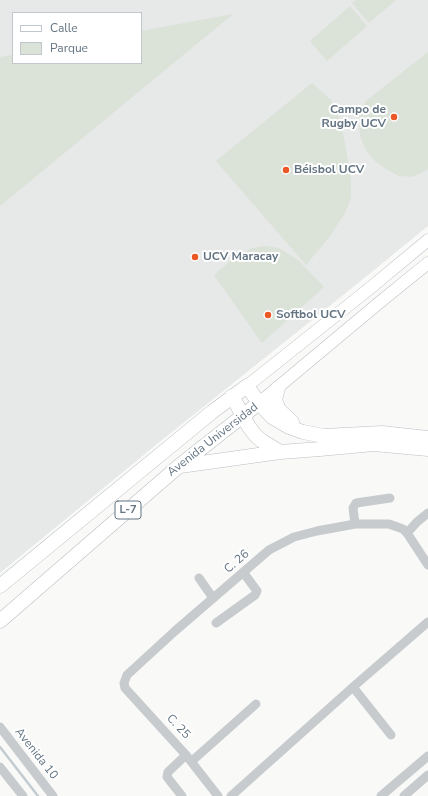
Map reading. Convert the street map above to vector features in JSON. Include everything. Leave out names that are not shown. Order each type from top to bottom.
[{"type":"main road","name":"Avenida Universidad","points":[[0,586],[232,396],[247,386]]},
{"type":"main road","points":[[247,386],[259,403],[272,417],[289,427],[303,432],[324,436],[382,433],[428,438]]},
{"type":"main road","points":[[278,388],[275,400],[279,410],[303,432]]},
{"type":"main road","points":[[232,396],[249,427],[256,436],[280,452]]},
{"type":"main road","name":"Avenida Universidad","points":[[0,621],[179,466],[259,403]]},
{"type":"main road","points":[[179,466],[280,452],[374,444],[428,449]]},
{"type":"street","name":"Avenida Universidad","points":[[247,386],[363,294],[428,240]]},
{"type":"street","name":"Avenida Universidad","points":[[259,403],[428,264]]},
{"type":"street","points":[[355,524],[353,508],[356,503],[390,498]]},
{"type":"street","points":[[428,514],[417,522],[407,533],[428,565]]},
{"type":"street","name":"C. 26","points":[[127,675],[175,631],[269,550],[294,537],[355,524],[389,524],[403,529],[407,533]]},
{"type":"street","points":[[216,623],[255,595],[257,591],[243,572]]},
{"type":"street","points":[[199,578],[213,598]]},
{"type":"street","points":[[231,796],[428,622]]},
{"type":"street","name":"C. 25","points":[[127,675],[124,682],[125,688],[189,758],[218,796]]},
{"type":"street","points":[[353,687],[391,735]]},
{"type":"street","points":[[182,796],[167,777],[168,772],[189,758],[256,704]]},
{"type":"street","name":"Avenida 10","points":[[0,728],[53,796]]},
{"type":"street","points":[[381,796],[428,756]]},
{"type":"street","points":[[0,767],[22,796]]},
{"type":"street","points":[[404,796],[428,775]]},
{"type":"shaded area","name":"UCV Maracay","points":[[0,0],[428,0],[428,226],[157,444],[0,573]]},
{"type":"green space","points":[[356,0],[396,0],[369,23],[352,3]]},
{"type":"green space","points":[[350,6],[367,26],[327,61],[310,41]]},
{"type":"green space","points":[[233,14],[0,206],[0,57],[12,55],[12,64],[142,64],[142,31]]},
{"type":"green space","name":"Campo de Rugby UCV","points":[[428,52],[428,169],[412,177],[399,176],[375,161],[366,150],[360,136],[360,111],[366,101]]},
{"type":"green space","name":"Béisbol UCV","points":[[312,83],[330,99],[337,112],[342,127],[351,179],[351,198],[345,213],[330,236],[306,265],[216,161]]},
{"type":"green space","name":"Softbol UCV","points":[[266,246],[279,248],[298,260],[324,287],[262,343],[214,275],[234,258],[252,248]]},
{"type":"waterway","points":[[0,747],[38,796]]},
{"type":"place","name":"Campo de Rugby UCV","points":[[394,117]]},
{"type":"place","name":"Béisbol UCV","points":[[286,170]]},
{"type":"place","name":"UCV Maracay","points":[[195,257]]},
{"type":"place","name":"Softbol UCV","points":[[268,315]]}]
